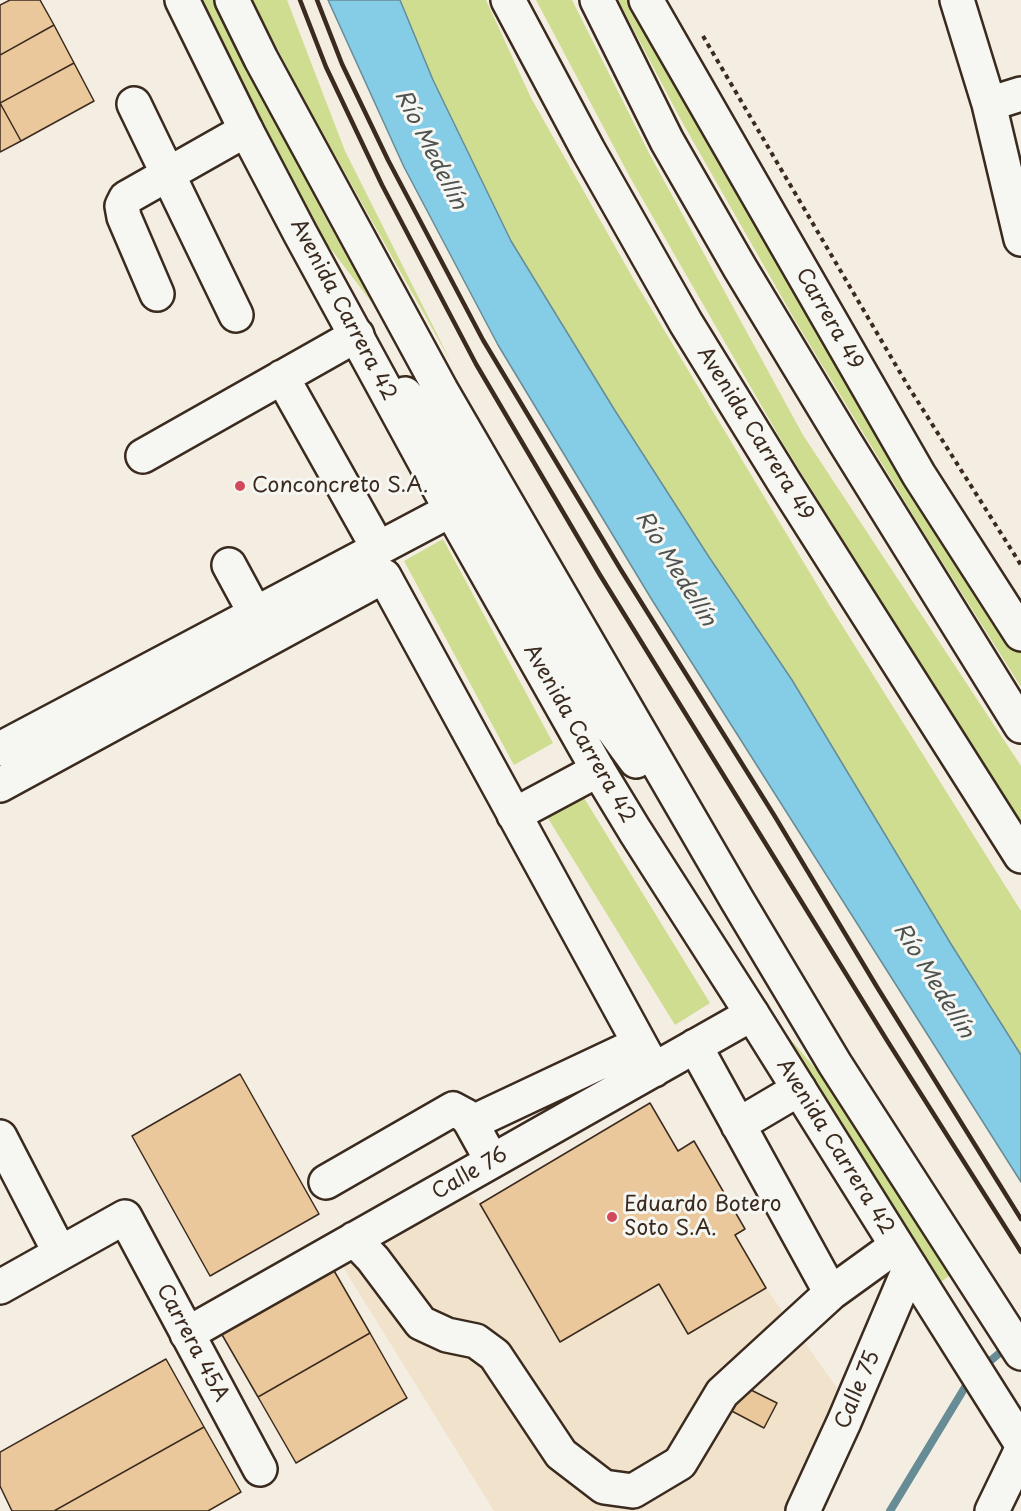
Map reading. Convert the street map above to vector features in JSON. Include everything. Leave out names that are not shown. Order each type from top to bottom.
[{"type":"main road","name":"Avenida Carrera 42","points":[[182,0],[246,130],[451,510],[594,763],[1021,1443]]},
{"type":"main road","points":[[232,0],[261,59],[441,390],[737,900],[835,1064],[1021,1353]]},
{"type":"main road","name":"Avenida Carrera 49","points":[[508,0],[588,150],[686,323],[1021,856]]},
{"type":"main road","points":[[597,0],[667,141],[740,268],[1021,726]]},
{"type":"main road","name":"Carrera 49","points":[[646,0],[919,475],[1021,634]]},
{"type":"main road","points":[[957,0],[989,104],[1021,239]]},
{"type":"main road","points":[[989,104],[1021,94]]},
{"type":"main road","points":[[134,104],[236,315]]},
{"type":"main road","points":[[158,294],[124,218],[122,206],[126,198],[246,130]]},
{"type":"main road","points":[[143,456],[357,335],[436,432],[606,720],[737,900]]},
{"type":"main road","points":[[282,377],[378,548]]},
{"type":"main road","points":[[0,749],[451,510]]},
{"type":"main road","points":[[229,566],[255,613]]},
{"type":"main road","points":[[0,785],[384,576],[646,1057],[471,1123]]},
{"type":"main road","points":[[510,807],[594,763]]},
{"type":"main road","name":"Calle 76","points":[[187,1334],[492,1161],[646,1057],[695,1046],[752,1014]]},
{"type":"main road","points":[[695,1046],[831,1293]]},
{"type":"main road","points":[[738,1125],[799,1089]]},
{"type":"main road","points":[[326,1182],[453,1109],[465,1116],[471,1123],[492,1161]]},
{"type":"main road","points":[[0,1137],[60,1253],[0,1287]]},
{"type":"main road","name":"Carrera 45A","points":[[60,1253],[125,1217],[260,1469]]},
{"type":"main road","points":[[354,1239],[373,1259],[421,1323],[447,1335],[476,1341],[495,1355],[561,1454],[604,1487],[633,1491],[680,1463],[722,1393],[831,1293],[903,1256]]},
{"type":"main road","name":"Calle 75","points":[[803,1511],[844,1422],[903,1256]]},
{"type":"main road","points":[[992,1511],[1021,1451]]},
{"type":"path","points":[[708,43],[908,386],[1021,565]]},
{"type":"shaded area","points":[[471,1196],[480,1204],[560,1342],[659,1284],[688,1334],[766,1288],[837,1388],[786,1511],[494,1511],[343,1267]]},
{"type":"green space","points":[[200,0],[213,0],[324,215],[373,304],[327,244]]},
{"type":"green space","points":[[252,0],[287,0],[345,151],[451,362],[308,107]]},
{"type":"green space","points":[[400,0],[486,0],[531,98],[634,280],[828,603],[1021,911],[1021,1055],[951,944],[792,680],[709,557],[614,409],[511,241],[433,80]]},
{"type":"green space","points":[[536,0],[572,0],[650,155],[803,435],[1021,766],[1021,827],[784,445],[631,179]]},
{"type":"green space","points":[[618,0],[633,0],[740,198],[1021,650],[1021,687],[927,538],[796,322],[681,120]]},
{"type":"green space","points":[[443,539],[553,743],[514,765],[404,561]]},
{"type":"green space","points":[[581,793],[710,1003],[675,1025],[546,815]]},
{"type":"green space","points":[[786,1034],[838,1095],[949,1276],[938,1284]]},
{"type":"water","name":"Río Medellín","points":[[328,0],[400,0],[433,80],[511,241],[614,409],[709,557],[792,680],[951,944],[1021,1055],[1021,1182],[652,600],[498,345],[404,167]]},
{"type":"building","points":[[10,0],[40,0],[54,25],[0,55],[0,5]]},
{"type":"building","points":[[54,25],[74,63],[0,103],[0,55]]},
{"type":"building","points":[[74,63],[94,101],[21,141],[0,103]]},
{"type":"building","points":[[0,103],[21,141],[0,152]]},
{"type":"building","points":[[240,1074],[319,1214],[210,1276],[132,1136]]},
{"type":"building","name":"Eduardo Botero Soto S.A.","points":[[650,1103],[678,1151],[694,1141],[745,1229],[735,1235],[766,1288],[688,1334],[659,1284],[560,1342],[480,1204]]},
{"type":"building","points":[[333,1269],[370,1333],[258,1397],[221,1333]]},
{"type":"building","points":[[370,1333],[407,1398],[296,1463],[258,1397]]},
{"type":"building","points":[[166,1359],[204,1427],[54,1511],[12,1511],[0,1486],[0,1452]]},
{"type":"building","points":[[739,1384],[777,1403],[764,1428],[726,1408]]},
{"type":"building","points":[[204,1427],[241,1492],[208,1511],[54,1511]]},
{"type":"waterway","points":[[983,1367],[1008,1346]]},
{"type":"waterway","points":[[890,1511],[970,1379]]},
{"type":"railway","points":[[300,0],[326,67],[382,185],[476,364],[600,575],[888,1042],[1021,1252]]},
{"type":"railway","points":[[317,0],[342,64],[388,160],[483,340],[621,570],[1021,1219]]},
{"type":"place","name":"Conconcreto S.A.","points":[[240,486]]},
{"type":"place","name":"Eduardo Botero Soto S.A.","points":[[612,1217]]}]
